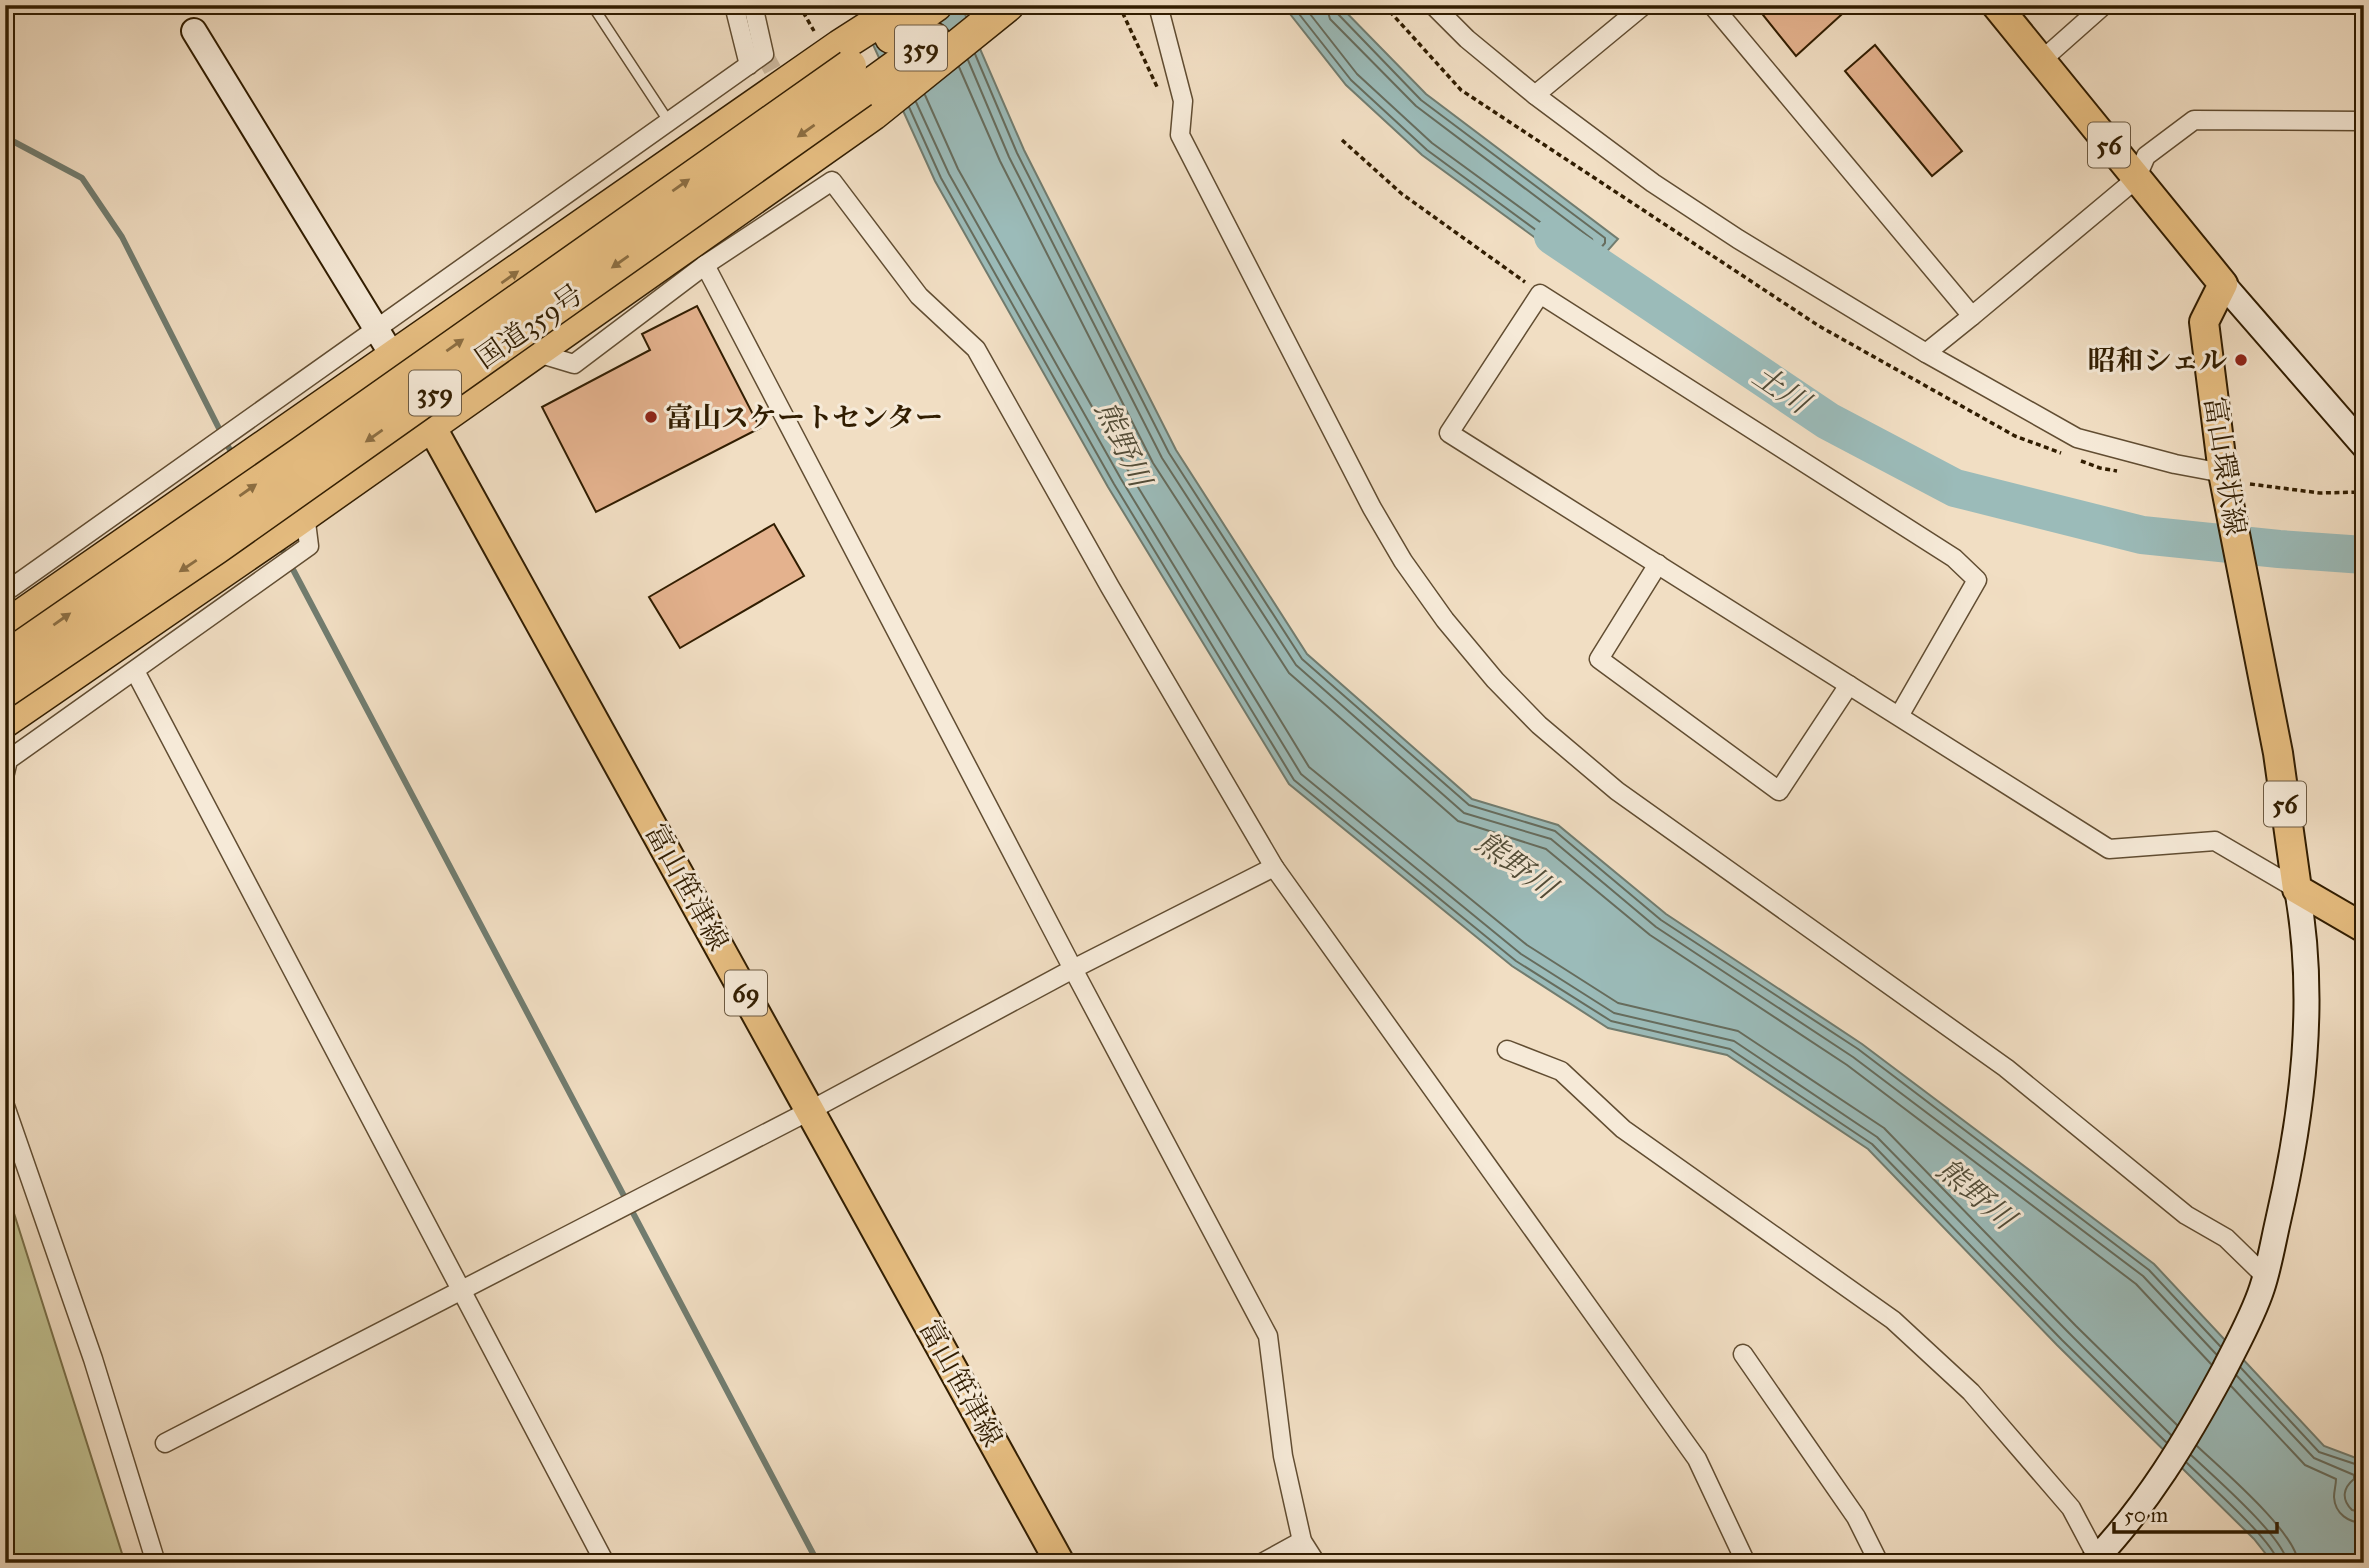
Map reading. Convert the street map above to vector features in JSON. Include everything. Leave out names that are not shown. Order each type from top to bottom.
[{"type":"highway","points":[[5,627],[394,358],[828,41],[904,5]]},
{"type":"highway","name":"国道359号","points":[[5,658],[303,452],[936,5]]},
{"type":"highway","name":"国道359号","points":[[5,691],[216,548],[981,5]]},
{"type":"highway","points":[[5,722],[296,521],[873,114],[1008,5]]},
{"type":"main road","name":"56","points":[[1996,5],[2223,284]]},
{"type":"main road","name":"富山環状線","points":[[2223,284],[2204,322],[2225,480],[2278,753],[2297,889]]},
{"type":"main road","name":"富山笹津線","points":[[394,358],[1060,1563]]},
{"type":"main road","points":[[2297,889],[2364,928]]},
{"type":"street","points":[[734,5],[749,65]]},
{"type":"street","points":[[5,589],[764,54],[753,5]]},
{"type":"street","points":[[1158,5],[1183,101],[1180,135],[1384,529],[1403,561],[1446,620],[1495,680],[1539,725],[1617,791],[2006,1068],[2186,1215],[2226,1238],[2263,1283]]},
{"type":"street","points":[[1433,5],[1467,39],[1535,95],[1653,183],[1727,232],[1926,353],[2077,438],[2225,480]]},
{"type":"street","points":[[1535,95],[1644,5]]},
{"type":"street","points":[[1712,5],[1972,316]]},
{"type":"street","points":[[2042,60],[2104,5]]},
{"type":"street","points":[[194,31],[394,358]]},
{"type":"street","points":[[1926,353],[2136,179],[2146,156],[2194,120],[2364,121]]},
{"type":"street","points":[[534,352],[574,364],[705,265],[832,181],[919,296],[976,349],[1110,587],[1273,867],[1697,1459],[1746,1563]]},
{"type":"street","points":[[705,265],[1268,1336],[1283,1456],[1302,1541],[1316,1563]]},
{"type":"street","points":[[2223,284],[2364,446]]},
{"type":"street","points":[[1507,1050],[1561,1071],[1623,1129],[1893,1320],[1971,1392],[2071,1508],[2099,1557],[2150,1492],[2189,1434],[2236,1346],[2263,1283],[2289,1173],[2301,1103],[2306,1010],[2302,917],[2297,889],[2215,841],[2109,849],[1449,433],[1541,294],[1954,558],[1977,580],[1899,716]]},
{"type":"street","points":[[5,773],[8,760],[309,546],[296,521]]},
{"type":"street","points":[[1658,565],[1599,659],[1779,791],[1849,685]]},
{"type":"street","points":[[135,671],[605,1563]]},
{"type":"street","points":[[165,1443],[811,1110],[1073,969],[1273,867]]},
{"type":"street","points":[[5,1106],[17,1150],[93,1359],[156,1563]]},
{"type":"street","points":[[1743,1354],[1856,1517],[1879,1563]]},
{"type":"street","points":[[1262,1563],[1302,1541]]},
{"type":"lane","points":[[592,5],[669,122]]},
{"type":"path","points":[[799,5],[828,41]]},
{"type":"path","points":[[1119,5],[1163,100]]},
{"type":"path","points":[[1342,140],[1402,194],[1541,294]]},
{"type":"green space","points":[[5,1185],[125,1563],[5,1563]]},
{"type":"water","name":"熊野川","points":[[855,5],[961,5],[1024,150],[1176,450],[1307,654],[1472,799],[1558,825],[1666,914],[1862,1044],[2154,1264],[2324,1446],[2364,1461],[2364,1494],[2358,1493],[2364,1501],[2364,1563],[2273,1563],[2254,1539],[2057,1345],[1868,1149],[1727,1055],[1608,1028],[1512,966],[1289,784],[1108,487],[935,181]]},
{"type":"water","points":[[1283,5],[1339,5],[1426,94],[1618,239],[1586,275],[1422,155],[1346,85]]},
{"type":"building","points":[[1755,5],[1852,5],[1796,56]]},
{"type":"building","points":[[1875,45],[1962,151],[1932,176],[1845,71]]},
{"type":"building","name":"富山スケートセンター","points":[[697,306],[760,428],[596,512],[542,407],[650,350],[642,334]]},
{"type":"building","points":[[774,524],[804,576],[680,648],[649,597]]},
{"type":"waterway","points":[[5,137],[82,178],[122,237],[233,456]]},
{"type":"waterway","name":"土川","points":[[1553,236],[1828,421],[1955,488],[2142,535],[2364,555]]},
{"type":"waterway","points":[[279,543],[818,1563]]},
{"type":"tunnel","points":[[764,54],[784,91]]},
{"type":"place","name":"昭和シェル","points":[[2241,360]]},
{"type":"place","name":"富山スケートセンター","points":[[651,417]]}]
